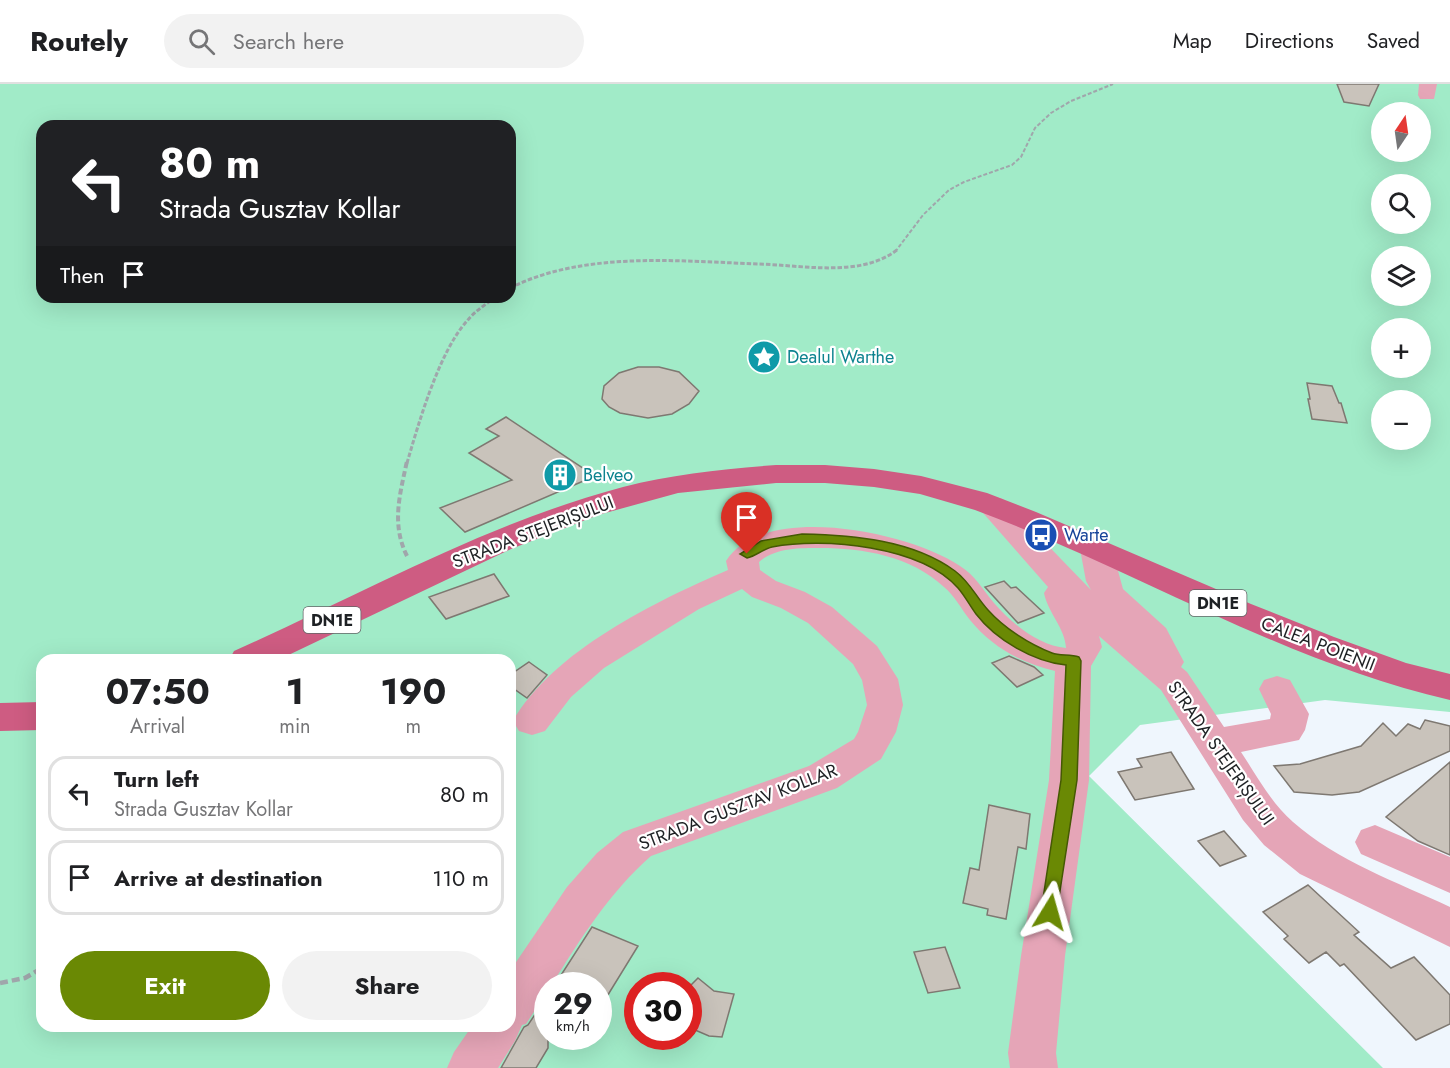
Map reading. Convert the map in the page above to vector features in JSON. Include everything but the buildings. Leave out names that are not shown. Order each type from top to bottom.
[{"type":"main road","name":"STRADA STEJERIȘULUI","points":[[260,654],[417,579],[588,507],[634,494],[729,477],[774,475],[855,477],[925,487],[964,496],[992,506]]},
{"type":"main road","name":"CALEA POIENII","points":[[992,506],[1327,649],[1391,671],[1450,687]]},
{"type":"main road","points":[[0,717],[36,716]]},
{"type":"street","name":"STRADA STEJERIȘULUI","points":[[992,506],[1062,582],[1124,640],[1174,681],[1257,809],[1288,840],[1324,866],[1450,928]]},
{"type":"street","points":[[532,721],[558,688],[591,659],[687,601],[745,575],[742,561],[747,554],[780,540],[825,538],[882,545],[929,562],[950,574],[963,585],[983,613],[1010,637],[1050,658],[1073,661],[1083,654],[1084,641],[1078,626],[1062,605],[1062,582]]},
{"type":"street","points":[[1096,549],[1103,582],[1110,595],[1154,637],[1174,681]]},
{"type":"street","name":"STRADA GUSZTAV KOLLAR","points":[[516,1000],[582,900],[612,865],[637,844],[823,777],[868,749],[877,732],[885,705],[880,679],[865,654],[844,633],[820,615],[793,600],[764,590],[745,575]]},
{"type":"street","points":[[1034,1068],[1032,1053],[1043,956],[1069,780],[1073,661]]},
{"type":"street","points":[[1214,743],[1287,730],[1290,714],[1277,689]]},
{"type":"street","points":[[1375,842],[1450,876]]},
{"type":"street","points":[[471,1068],[495,1032]]},
{"type":"path","points":[[516,284],[527,278],[562,266],[603,261],[827,266],[869,263],[890,256],[907,242],[922,216],[948,191],[967,180],[1012,165],[1024,154],[1033,129],[1044,118],[1078,98],[1113,84]]},
{"type":"path","points":[[417,579],[397,534],[399,500],[415,436],[446,352],[463,326],[489,303]]},
{"type":"path","points":[[0,983],[25,978],[36,972]]},
{"type":"green space","points":[[0,84],[1450,84],[1450,712],[1325,700],[1140,725],[1089,776],[1383,1068],[0,1068]]},
{"type":"place","name":"Dealul Warthe","points":[[764,357]]},
{"type":"place","name":"Belveo","points":[[560,475]]},
{"type":"place","name":"Warte","points":[[1041,535]]},
{"type":"route","points":[[747,554],[766,544],[802,538],[849,540],[895,549],[929,562],[950,574],[963,585],[983,613],[1010,637],[1050,658],[1073,661],[1069,780],[1050,912]]}]
